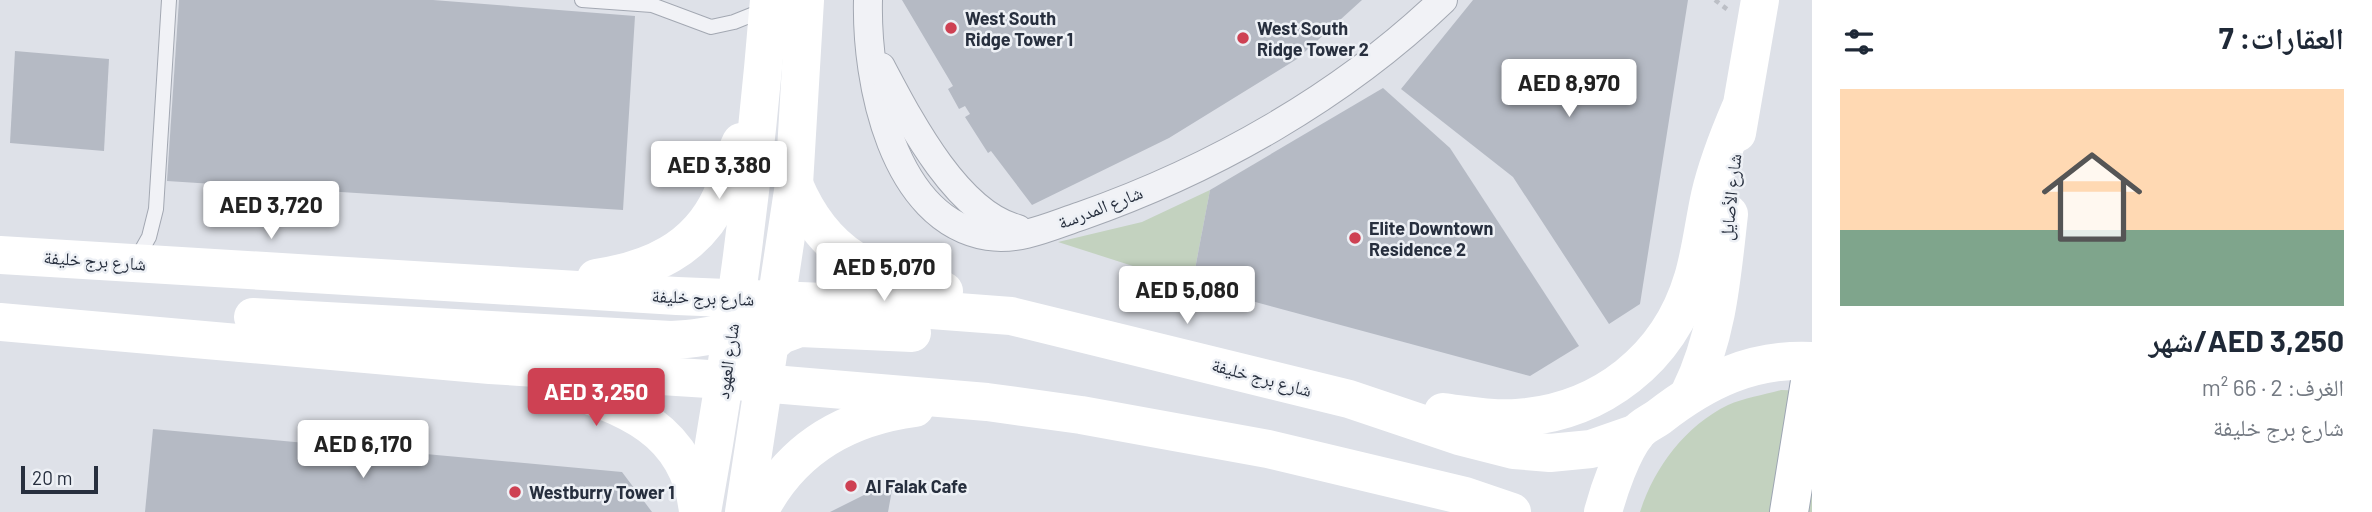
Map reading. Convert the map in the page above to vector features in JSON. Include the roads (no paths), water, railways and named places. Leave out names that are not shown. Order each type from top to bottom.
[{"type":"street","points":[[744,512],[794,184],[806,0]]},
{"type":"street","name":"شارع المدرسة","points":[[868,0],[869,43],[880,106],[890,136],[918,195],[932,210],[969,231],[990,236],[1032,233],[1147,190],[1238,145],[1360,70],[1443,0]]},
{"type":"street","name":"شارع الأصايل","points":[[1690,392],[1701,369],[1716,320],[1740,109],[1760,0]]},
{"type":"street","name":"شارع العهود","points":[[700,512],[724,380],[761,115],[769,4]]},
{"type":"street","points":[[1349,399],[1458,414],[1516,418],[1573,406],[1604,395],[1629,378],[1668,333],[1683,307],[1693,277],[1710,192],[1740,109]]},
{"type":"street","points":[[539,288],[632,272],[677,251],[705,225],[715,210],[740,144],[761,115]]},
{"type":"street","points":[[794,184],[803,207],[830,241],[866,268],[898,282],[960,294],[1012,316]]},
{"type":"street","name":"شارع برج خليفة","points":[[0,255],[539,288],[733,314]]},
{"type":"street","name":"شارع برج خليفة","points":[[775,300],[1012,316],[1349,399],[1459,436],[1514,450],[1550,453],[1591,449],[1637,433]]},
{"type":"street","points":[[70,327],[165,313],[671,340],[702,339],[733,314],[755,319],[775,300]]},
{"type":"street","points":[[0,322],[490,365],[724,380],[765,365],[1081,415],[1268,449],[1465,496],[1512,512]]},
{"type":"street","points":[[765,365],[781,335],[800,328],[1044,342],[1084,334]]},
{"type":"street","points":[[1603,512],[1609,489],[1637,433],[1690,392],[1737,370],[1788,360],[1812,361]]},
{"type":"street","points":[[490,365],[604,399],[643,418],[674,448],[684,466],[700,512]]},
{"type":"street","points":[[1789,512],[1812,369]]},
{"type":"street","points":[[759,512],[782,475],[804,452],[829,434],[856,421],[895,410],[987,402]]},
{"type":"lane","points":[[134,263],[149,237],[156,209],[169,0]]},
{"type":"lane","points":[[582,0],[652,5],[711,27],[734,23],[769,4]]},
{"type":"place","name":"West South Ridge Tower 1","points":[[951,28]]},
{"type":"place","name":"West South Ridge Tower 2","points":[[1243,38]]},
{"type":"place","name":"Elite Downtown Residence 2","points":[[1355,238]]},
{"type":"place","name":"Al Falak Cafe","points":[[851,486]]},
{"type":"place","name":"Westburry Tower 1","points":[[515,492]]}]
